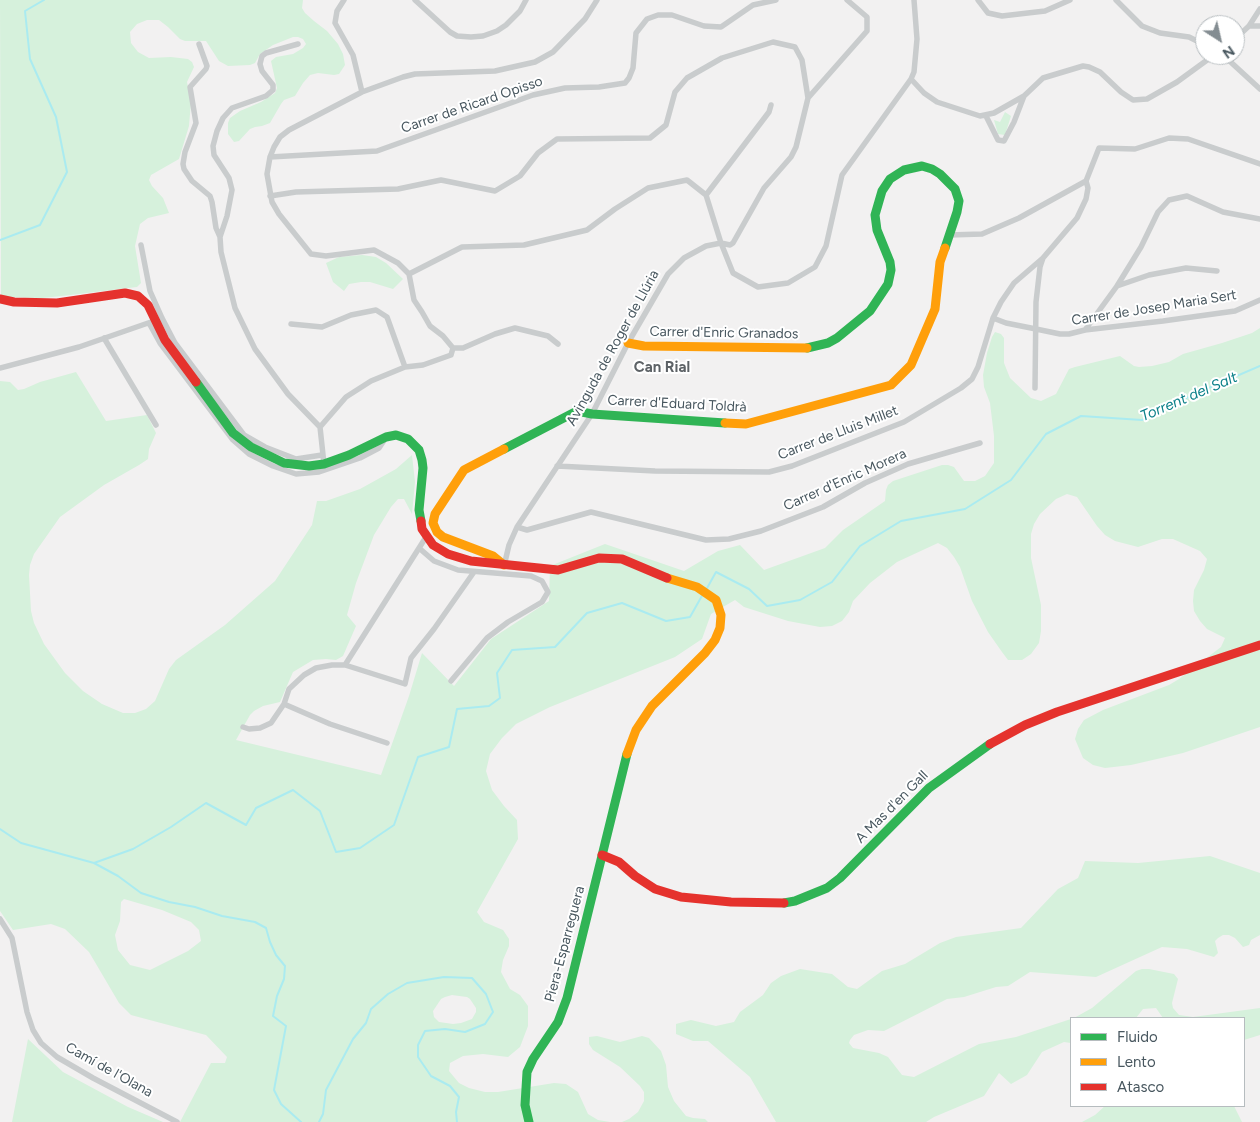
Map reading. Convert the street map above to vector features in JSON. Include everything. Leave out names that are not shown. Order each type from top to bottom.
[{"type":"street","points":[[344,0],[337,11],[335,23],[353,55],[362,92]]},
{"type":"street","points":[[415,0],[450,32],[457,36],[471,38],[497,31],[506,25],[520,11],[526,0]]},
{"type":"street","points":[[453,348],[443,336],[430,326],[414,300],[409,274],[398,263],[374,250],[326,256],[311,254],[279,214],[272,202],[267,174],[274,147],[283,134],[362,92],[403,77],[415,74],[494,71],[535,62],[553,52],[585,19],[597,0]]},
{"type":"street","name":"Carrer de Ricard Opisso","points":[[270,157],[377,151],[533,95],[565,88],[599,87],[625,82],[630,78],[633,68],[636,33],[647,19],[658,15],[672,15],[704,26],[721,27],[753,5],[776,0]]},
{"type":"street","points":[[808,98],[867,30],[867,17],[847,0]]},
{"type":"street","points":[[409,274],[462,247],[524,245],[587,230],[615,208],[648,188],[687,180],[706,195],[723,251],[733,273],[758,287],[788,283],[815,267],[826,246],[842,175],[911,79],[914,72],[917,39],[914,0]]},
{"type":"street","points":[[978,0],[988,13],[1002,16],[1045,11],[1070,0]]},
{"type":"street","points":[[1116,0],[1142,26],[1195,40]]},
{"type":"street","points":[[1245,30],[1260,9]]},
{"type":"street","points":[[1249,26],[1260,26]]},
{"type":"street","points":[[270,196],[296,192],[398,189],[441,180],[495,191],[520,176],[538,153],[557,139],[650,138],[666,125],[675,92],[687,78],[722,58],[773,42],[795,47],[802,60],[808,98]]},
{"type":"street","points":[[199,44],[207,66],[190,86],[196,123],[185,152],[183,164],[187,176],[210,196],[216,228],[220,237]]},
{"type":"street","points":[[298,44],[266,53],[262,56],[261,67],[273,85],[273,90],[266,96],[232,108],[223,118],[213,146],[214,156],[229,178],[232,190],[229,210],[220,237],[220,252],[235,308],[255,348],[288,394],[320,426],[323,460]]},
{"type":"street","points":[[911,79],[924,93],[937,102],[980,116],[986,116],[1024,96],[1043,78],[1083,66],[1100,72],[1128,98],[1139,100],[1152,96],[1177,82],[1200,65]]},
{"type":"street","points":[[1234,65],[1260,89]]},
{"type":"street","points":[[986,116],[998,140],[1004,141],[1024,96]]},
{"type":"street","name":"Avinguda de Roger de Llúria","points":[[504,566],[509,545],[517,528],[592,414],[628,343],[672,268],[706,246],[721,243],[730,245],[733,243],[764,188],[791,157],[796,147],[808,98]]},
{"type":"street","points":[[706,195],[769,112],[770,105]]},
{"type":"street","name":"Carrer de Lluis Millet","points":[[557,466],[655,471],[768,472],[792,466],[904,422],[967,384],[975,373],[993,318],[1001,302],[1014,283],[1043,258],[1077,218],[1086,199],[1088,188],[1086,181],[1099,148],[1135,149],[1169,138],[1188,139],[1260,164]]},
{"type":"street","name":"Carrer d'Enric Granados","points":[[628,343],[644,346],[799,349],[821,346],[837,338],[870,311],[888,284],[891,270],[890,262],[877,230],[875,215],[882,191],[890,179],[904,170],[922,166],[932,169],[955,189],[958,195],[959,207],[949,235]]},
{"type":"street","points":[[949,235],[982,234],[1019,218],[1086,181]]},
{"type":"street","points":[[1085,330],[1117,286],[1141,247],[1158,212],[1170,200],[1188,196],[1223,212],[1260,219]]},
{"type":"street","name":"Carrer d'Eduard Toldrà","points":[[504,566],[493,556],[443,537],[437,532],[433,523],[435,514],[464,470],[578,411],[592,414],[746,424],[891,385],[910,365],[935,309],[940,262],[949,235]]},
{"type":"street","points":[[141,245],[150,291],[175,342],[244,435],[265,447],[296,459],[323,460]]},
{"type":"street","points":[[1035,388],[1037,293],[1043,258]]},
{"type":"street","points":[[1117,286],[1149,275],[1186,268],[1217,271]]},
{"type":"street","points":[[144,300],[150,291]]},
{"type":"street","points":[[0,299],[14,302],[57,303],[125,293],[135,295],[144,300],[160,343],[233,440],[249,454],[273,466],[296,474],[319,472],[360,458],[379,448],[386,437]]},
{"type":"street","name":"Carrer de Josep Maria Sert","points":[[993,318],[1006,323],[1060,334],[1069,334],[1085,330],[1163,322],[1234,310],[1260,300]]},
{"type":"street","points":[[291,324],[322,327],[351,315],[376,310],[387,317],[405,367]]},
{"type":"street","points":[[152,321],[229,428],[239,439],[258,451],[284,463],[309,466],[323,460],[349,455],[386,437],[396,435],[404,437],[416,445],[421,454],[423,468],[418,510],[419,520],[426,537],[345,665]]},
{"type":"street","points":[[0,368],[79,347],[152,321]]},
{"type":"street","points":[[453,348],[463,348],[514,328],[548,336],[558,344]]},
{"type":"street","points":[[104,338],[156,425]]},
{"type":"street","points":[[320,426],[346,397],[371,381],[405,367],[423,365],[442,358],[451,354],[453,348]]},
{"type":"street","name":"Carrer d'Enric Morera","points":[[517,528],[527,530],[591,512],[706,540],[729,539],[761,530],[823,507],[865,483],[908,464],[980,443]]},
{"type":"street","name":"Piera-Esparreguera","points":[[426,537],[439,550],[454,557],[504,566],[552,570],[600,558],[622,559],[705,591],[716,600],[720,608],[720,628],[711,646],[652,706],[632,739],[567,998],[558,1022],[533,1059],[528,1072],[526,1105],[529,1122]]},
{"type":"street","points":[[419,548],[434,561],[458,570],[531,576],[542,581],[548,592],[542,602],[508,622],[487,638],[451,681]]},
{"type":"street","points":[[243,727],[249,729],[260,728],[271,723],[284,704],[289,689],[304,675],[316,668],[345,665],[405,684],[411,658],[474,572]]},
{"type":"street","name":"A Mas d'en Gall","points":[[602,855],[619,862],[635,876],[655,889],[681,897],[770,904],[795,901],[827,888],[840,878],[929,788],[960,764],[1025,725],[1057,712],[1260,645]]},
{"type":"street","points":[[284,704],[330,724],[386,743]]},
{"type":"street","name":"Camí de l'Olana","points":[[0,919],[12,938],[27,1012],[33,1030],[41,1043],[57,1057],[78,1070],[177,1122]]},
{"type":"green space","points":[[0,0],[303,0],[302,8],[305,13],[327,31],[338,44],[343,54],[345,65],[339,74],[318,73],[310,75],[295,96],[284,100],[270,123],[250,129],[239,141],[234,142],[228,134],[230,118],[275,93],[277,88],[271,61],[276,57],[293,54],[303,48],[306,44],[303,39],[293,37],[273,45],[260,54],[255,63],[250,65],[228,66],[219,61],[206,41],[185,41],[180,39],[159,20],[147,20],[137,24],[130,32],[131,43],[138,52],[149,58],[171,57],[188,59],[194,67],[187,82],[191,102],[189,126],[179,159],[151,175],[149,180],[163,198],[169,213],[148,218],[140,224],[135,246],[141,283],[137,287],[42,298],[1,297]]},
{"type":"green space","points":[[1005,112],[1011,116],[1005,135],[998,134],[994,120],[1000,122]]},
{"type":"green space","points":[[362,255],[376,257],[386,263],[403,279],[393,289],[370,282],[361,282],[349,284],[344,291],[333,282],[326,263],[339,257]]},
{"type":"green space","points":[[1260,328],[1260,727],[1183,753],[1131,765],[1105,768],[1093,765],[1083,758],[1075,739],[1078,729],[1084,720],[1103,710],[1169,685],[1221,647],[1225,638],[1207,629],[1194,611],[1194,590],[1207,559],[1200,551],[1173,539],[1162,539],[1138,547],[1115,541],[1105,535],[1097,526],[1077,497],[1067,494],[1056,499],[1040,514],[1031,534],[1031,558],[1041,605],[1041,631],[1039,643],[1031,654],[1022,660],[1008,660],[1002,652],[988,632],[972,601],[960,567],[947,548],[938,543],[897,562],[870,583],[853,601],[849,612],[842,621],[832,626],[820,627],[788,621],[744,607],[735,600],[711,614],[702,639],[675,657],[550,707],[516,724],[502,738],[490,754],[486,771],[492,790],[517,820],[518,839],[477,912],[484,922],[503,930],[509,939],[509,946],[503,960],[501,972],[510,989],[520,995],[528,1006],[528,1026],[520,1047],[508,1057],[483,1054],[463,1056],[450,1063],[449,1071],[459,1083],[485,1092],[498,1092],[554,1083],[566,1084],[578,1092],[588,1114],[598,1120],[610,1122],[180,1122],[211,1063],[225,1063],[227,1057],[206,1035],[131,1015],[119,1003],[89,952],[65,929],[51,924],[13,930],[0,911],[0,381],[10,382],[18,390],[76,372],[106,421],[147,415],[156,433],[149,449],[148,459],[104,485],[60,517],[34,554],[30,565],[31,611],[34,623],[44,644],[65,673],[83,691],[102,704],[123,713],[135,713],[146,709],[155,701],[169,669],[176,660],[225,625],[275,581],[312,525],[317,501],[326,501],[360,489],[396,469],[412,455],[415,482],[412,514],[404,499],[398,499],[374,535],[356,583],[347,615],[356,626],[343,656],[336,660],[313,660],[293,672],[280,702],[263,706],[254,711],[236,740],[381,775],[422,653],[454,686],[491,639],[549,601],[550,566],[605,544],[684,571],[718,551],[740,545],[764,570],[825,548],[843,530],[885,501],[888,485],[893,481],[942,465],[954,467],[964,481],[975,481],[985,476],[994,463],[994,436],[990,403],[984,387],[983,375],[987,353],[995,332],[1001,334],[1004,338],[1004,363],[1010,378],[1031,398],[1041,401],[1056,394],[1069,369],[1075,367],[1120,356],[1134,366],[1152,366],[1169,362],[1183,354],[1252,333]],"holes":[[[124,899],[162,910],[191,922],[199,930],[201,941],[188,951],[150,970],[130,965],[118,950],[115,935],[120,921],[121,902]],[[452,995],[470,999],[476,1008],[472,1019],[453,1024],[439,1022],[434,1017],[433,1011],[441,999]]]},
{"type":"green space","points":[[1210,856],[1260,873],[1260,935],[1251,940],[1249,945],[1243,947],[1235,938],[1223,935],[1215,941],[1218,953],[1214,957],[1187,949],[1162,947],[1096,977],[1030,972],[1008,986],[996,987],[964,997],[947,999],[884,1031],[868,1030],[854,1035],[849,1043],[853,1048],[879,1053],[888,1057],[902,1075],[914,1077],[979,1044],[1016,1037],[1070,1019],[1070,1043],[1064,1042],[1042,1052],[1027,1075],[1011,1084],[999,1073],[984,1096],[926,1122],[776,1122],[750,1077],[708,1041],[693,1041],[676,1034],[676,1024],[691,1020],[716,1026],[734,1022],[740,1012],[763,995],[771,983],[781,976],[800,969],[832,974],[848,987],[857,989],[882,971],[905,964],[940,943],[956,937],[1021,928],[1058,889],[1078,878],[1085,861],[1138,863]]},
{"type":"green space","points":[[1149,969],[1174,974],[1178,979],[1172,1003],[1173,1008],[1179,1015],[1193,1017],[1162,1017],[1156,1008],[1143,1009],[1137,1017],[1076,1017],[1092,1008],[1136,971]]},
{"type":"green space","points":[[1260,1008],[1260,1035],[1245,1040],[1245,1017],[1193,1017]]},
{"type":"green space","points":[[597,1036],[620,1042],[642,1036],[649,1038],[661,1051],[666,1065],[668,1087],[674,1101],[686,1116],[705,1119],[708,1122],[622,1122],[638,1112],[644,1101],[644,1092],[620,1067],[593,1050],[589,1044],[589,1037]]},
{"type":"green space","points":[[28,1039],[63,1072],[128,1107],[163,1122],[12,1122]]},
{"type":"green space","points":[[1104,1107],[1234,1107],[1242,1122],[1082,1122],[1095,1115]]},
{"type":"waterway","points":[[0,240],[40,225],[67,172],[56,117],[30,59],[25,11],[44,0]]},
{"type":"waterway","name":"Torrent del Salt","points":[[706,590],[716,572],[749,589],[767,606],[800,600],[832,582],[860,546],[901,521],[965,509],[1011,480],[1046,434],[1081,416],[1142,420],[1188,397],[1260,366]]},
{"type":"waterway","name":"Torrent del Salt","points":[[94,863],[133,849],[171,827],[206,803],[246,825],[256,808],[293,790],[320,811],[336,852],[360,848],[394,825],[418,757],[449,747],[457,709],[489,706],[500,698],[497,673],[512,650],[555,647],[587,613],[622,603],[666,621],[690,617],[703,594]]},
{"type":"waterway","points":[[0,829],[21,843],[94,863],[118,876],[141,893],[222,916],[255,922],[266,928],[276,955],[285,966],[284,979],[277,996],[273,1016],[286,1026],[274,1090],[281,1104],[301,1122]]},
{"type":"waterway","points":[[319,1122],[323,1114],[326,1090],[353,1039],[366,1023],[371,1009],[388,994],[407,983],[444,977],[472,978],[486,994],[493,1012],[485,1024],[465,1032],[445,1029],[425,1031],[418,1045],[418,1057],[431,1076],[450,1086],[459,1097],[456,1112],[457,1122]]},
{"type":"traffic: fast","points":[[807,348],[828,343],[837,338],[870,311],[888,284],[891,270],[890,262],[877,230],[875,215],[882,191],[890,179],[904,170],[922,166],[940,174],[955,189],[959,201],[945,248]]},
{"type":"traffic: fast","points":[[196,382],[233,433],[251,447],[284,463],[309,466],[324,464],[349,455],[386,437],[396,435],[408,439],[419,450],[422,460],[419,510],[421,521]]},
{"type":"traffic: fast","points":[[504,449],[577,411],[592,414],[725,423]]},
{"type":"traffic: fast","points":[[784,903],[795,901],[827,888],[840,878],[929,788],[990,744]]},
{"type":"traffic: fast","points":[[529,1122],[525,1105],[527,1072],[533,1059],[558,1022],[567,998],[627,754]]},
{"type":"traffic: slow","points":[[725,423],[746,424],[891,385],[911,365],[935,309],[940,262],[945,248]]},
{"type":"traffic: slow","points":[[628,343],[644,346],[807,348]]},
{"type":"traffic: slow","points":[[504,449],[464,470],[435,514],[433,523],[437,532],[443,537],[493,556],[504,565]]},
{"type":"traffic: slow","points":[[627,754],[636,730],[652,706],[705,653],[715,640],[720,628],[721,615],[716,600],[697,587],[667,578]]},
{"type":"traffic: jam","points":[[0,299],[14,302],[57,303],[125,293],[138,296],[148,305],[165,340],[196,382]]},
{"type":"traffic: jam","points":[[421,521],[422,529],[433,545],[448,554],[471,561],[558,570],[599,558],[622,559],[667,578]]},
{"type":"traffic: jam","points":[[990,744],[1025,725],[1057,712],[1260,645]]},
{"type":"traffic: jam","points":[[602,855],[619,862],[635,876],[655,889],[681,897],[731,902],[784,903]]},
{"type":"district","name":"Can Rial","points":[[662,368]]}]
